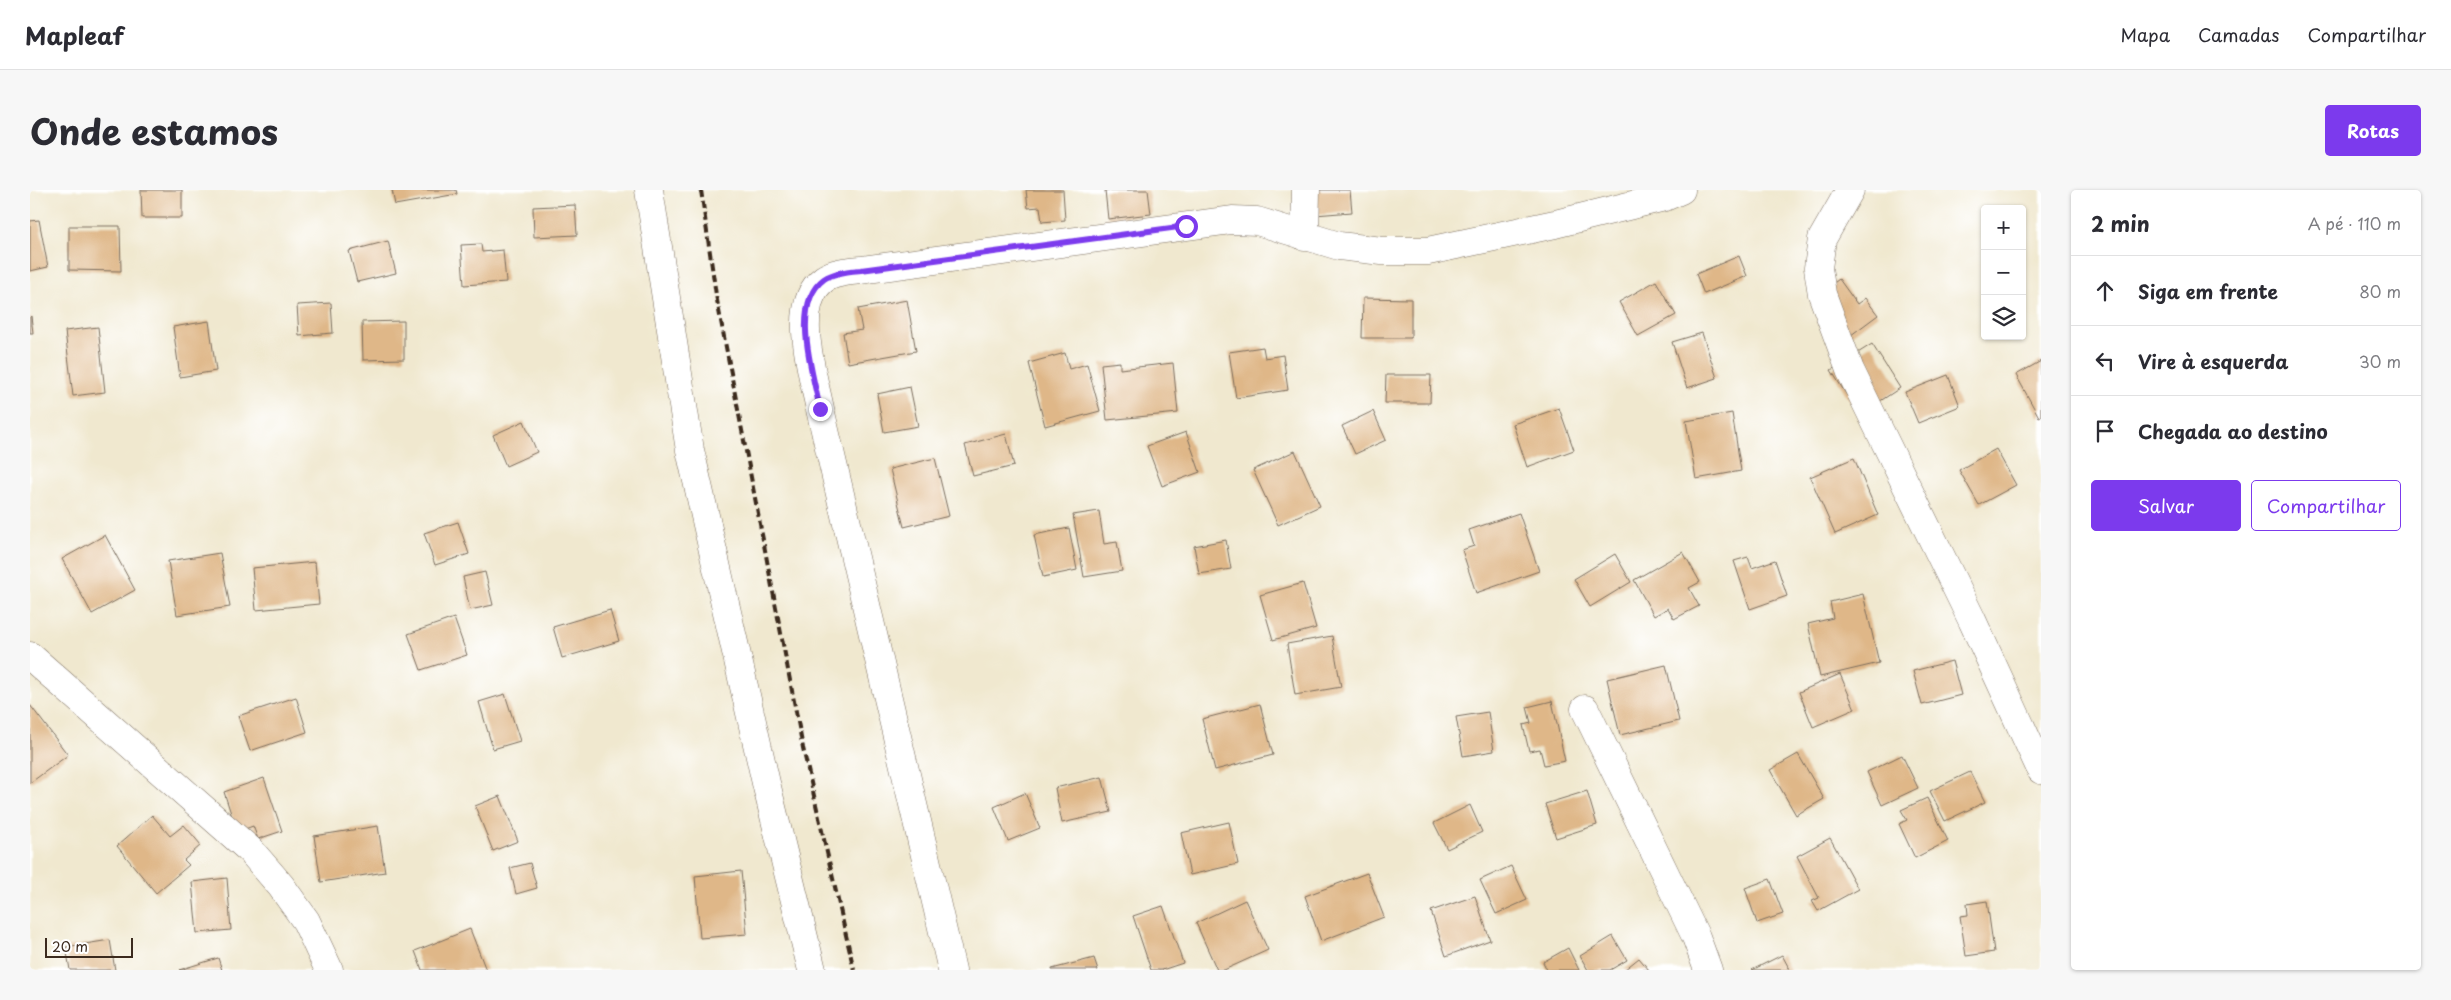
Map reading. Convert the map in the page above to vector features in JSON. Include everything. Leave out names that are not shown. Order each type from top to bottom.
[{"type":"street","points":[[649,190],[690,450],[764,774],[812,970]]},
{"type":"street","points":[[1305,237],[1306,190]]},
{"type":"street","points":[[952,970],[820,409],[806,330],[807,306],[817,286],[825,278],[837,273],[1232,220],[1257,222],[1339,246],[1373,250],[1428,251],[1564,222],[1665,197],[1681,190]]},
{"type":"street","points":[[1850,190],[1822,240],[1818,268],[1822,294],[1850,370],[1972,620],[2041,770]]},
{"type":"street","points":[[30,656],[250,850],[282,886],[306,922],[330,970]]},
{"type":"street","points":[[1585,709],[1696,937],[1708,970]]},
{"type":"building","points":[[141,190],[182,190],[182,218],[142,218]]},
{"type":"building","points":[[392,190],[456,190],[457,194],[395,205]]},
{"type":"building","points":[[1026,190],[1063,190],[1065,220],[1042,222],[1040,207],[1028,208]]},
{"type":"building","points":[[1105,190],[1148,190],[1151,214],[1108,219]]},
{"type":"building","points":[[1312,190],[1350,190],[1352,212],[1315,215]]},
{"type":"building","points":[[575,205],[577,235],[534,237],[533,207]]},
{"type":"building","points":[[39,220],[48,267],[30,271],[30,221]]},
{"type":"building","points":[[69,226],[120,226],[121,271],[69,270]]},
{"type":"building","points":[[388,241],[396,273],[357,282],[349,251]]},
{"type":"building","points":[[481,244],[482,252],[503,250],[506,282],[464,285],[461,245]]},
{"type":"building","points":[[1739,256],[1747,276],[1704,294],[1696,274]]},
{"type":"building","points":[[1839,279],[1857,304],[1865,298],[1878,315],[1843,341],[1812,300]]},
{"type":"building","points":[[1656,281],[1676,315],[1638,336],[1619,302]]},
{"type":"building","points":[[1363,298],[1411,299],[1411,338],[1362,338]]},
{"type":"building","points":[[907,300],[916,351],[848,363],[843,333],[862,330],[858,309]]},
{"type":"building","points":[[331,303],[333,333],[299,336],[297,305]]},
{"type":"building","points":[[31,316],[33,333],[30,333]]},
{"type":"building","points":[[209,321],[216,371],[180,377],[173,327]]},
{"type":"building","points":[[404,321],[404,359],[363,360],[362,322]]},
{"type":"building","points":[[98,327],[105,392],[73,396],[65,331]]},
{"type":"building","points":[[1702,333],[1717,378],[1687,388],[1672,342]]},
{"type":"building","points":[[1872,344],[1900,388],[1859,415],[1831,370]]},
{"type":"building","points":[[1263,347],[1265,358],[1283,355],[1288,390],[1236,398],[1229,352]]},
{"type":"building","points":[[1065,353],[1069,369],[1087,364],[1100,411],[1045,426],[1029,363]]},
{"type":"building","points":[[2041,361],[2041,416],[2039,417],[2016,375]]},
{"type":"building","points":[[1120,362],[1120,369],[1173,363],[1178,413],[1107,420],[1101,364]]},
{"type":"building","points":[[1386,375],[1431,375],[1430,403],[1385,403]]},
{"type":"building","points":[[1948,375],[1960,406],[1918,423],[1905,392]]},
{"type":"building","points":[[910,387],[918,426],[884,432],[877,394]]},
{"type":"building","points":[[1559,408],[1574,450],[1527,467],[1513,424]]},
{"type":"building","points":[[1373,411],[1386,440],[1355,454],[1342,426]]},
{"type":"building","points":[[1732,413],[1741,471],[1696,479],[1686,421]]},
{"type":"building","points":[[524,421],[537,452],[506,466],[493,435]]},
{"type":"building","points":[[1186,432],[1200,472],[1162,486],[1147,446]]},
{"type":"building","points":[[1006,434],[1014,466],[973,476],[965,445]]},
{"type":"building","points":[[1996,449],[2016,485],[1979,505],[1959,470]]},
{"type":"building","points":[[1295,451],[1320,506],[1278,525],[1253,470]]},
{"type":"building","points":[[935,458],[949,516],[904,527],[890,469]]},
{"type":"building","points":[[1854,458],[1878,515],[1835,534],[1810,477]]},
{"type":"building","points":[[1099,511],[1104,544],[1117,542],[1122,571],[1084,577],[1073,515]]},
{"type":"building","points":[[1519,513],[1539,571],[1476,593],[1462,550],[1474,546],[1469,530]]},
{"type":"building","points":[[458,522],[469,554],[435,565],[424,533]]},
{"type":"building","points":[[1069,528],[1077,570],[1043,577],[1034,535]]},
{"type":"building","points":[[105,535],[135,590],[92,614],[62,559]]},
{"type":"building","points":[[1226,540],[1231,569],[1199,574],[1194,546]]},
{"type":"building","points":[[1683,552],[1700,582],[1689,588],[1699,606],[1674,619],[1668,608],[1654,616],[1634,580]]},
{"type":"building","points":[[220,553],[230,607],[177,615],[168,561]]},
{"type":"building","points":[[1615,554],[1631,582],[1590,607],[1574,579]]},
{"type":"building","points":[[1748,557],[1752,568],[1775,560],[1787,596],[1750,609],[1734,561]]},
{"type":"building","points":[[315,562],[319,604],[256,610],[252,568]]},
{"type":"building","points":[[485,572],[493,605],[470,610],[463,577]]},
{"type":"building","points":[[1303,583],[1316,628],[1273,640],[1260,595]]},
{"type":"building","points":[[1863,594],[1879,663],[1820,677],[1808,624],[1833,618],[1830,602]]},
{"type":"building","points":[[610,610],[619,641],[562,658],[553,627]]},
{"type":"building","points":[[454,618],[467,655],[421,670],[408,634]]},
{"type":"building","points":[[1332,636],[1341,687],[1295,695],[1287,644]]},
{"type":"building","points":[[1952,661],[1961,695],[1922,705],[1913,671]]},
{"type":"building","points":[[1666,665],[1679,721],[1620,735],[1607,679]]},
{"type":"building","points":[[1840,674],[1855,709],[1813,727],[1799,692]]},
{"type":"building","points":[[505,694],[520,741],[493,749],[479,702]]},
{"type":"building","points":[[296,697],[307,732],[250,751],[238,716]]},
{"type":"building","points":[[1552,701],[1565,761],[1544,765],[1540,749],[1529,751],[1523,725],[1531,723],[1527,707]]},
{"type":"building","points":[[1260,704],[1273,755],[1215,770],[1202,719]]},
{"type":"building","points":[[30,705],[68,755],[30,783]]},
{"type":"building","points":[[1488,712],[1494,751],[1463,756],[1456,717]]},
{"type":"building","points":[[1798,754],[1824,799],[1796,815],[1770,770]]},
{"type":"building","points":[[1902,755],[1918,788],[1882,805],[1867,772]]},
{"type":"building","points":[[1970,772],[1985,802],[1945,821],[1930,791]]},
{"type":"building","points":[[1102,777],[1111,812],[1062,823],[1055,788]]},
{"type":"building","points":[[264,778],[282,831],[258,839],[253,826],[237,832],[224,792]]},
{"type":"building","points":[[1587,791],[1597,825],[1556,838],[1545,804]]},
{"type":"building","points":[[1025,793],[1040,828],[1008,841],[994,807]]},
{"type":"building","points":[[500,796],[518,841],[493,851],[475,806]]},
{"type":"building","points":[[1927,798],[1948,841],[1915,858],[1899,824],[1907,820],[1901,810]]},
{"type":"building","points":[[1470,805],[1482,832],[1447,849],[1434,823]]},
{"type":"building","points":[[152,815],[170,836],[184,825],[201,845],[184,860],[189,865],[156,893],[117,846]]},
{"type":"building","points":[[1229,822],[1238,864],[1190,875],[1181,833]]},
{"type":"building","points":[[378,826],[385,872],[321,882],[314,836]]},
{"type":"building","points":[[1830,838],[1858,889],[1818,911],[1812,901],[1819,898],[1797,856]]},
{"type":"building","points":[[530,863],[537,888],[516,894],[510,868]]},
{"type":"building","points":[[1511,866],[1527,900],[1496,914],[1480,880]]},
{"type":"building","points":[[741,871],[747,934],[700,938],[695,876]]},
{"type":"building","points":[[1367,873],[1384,917],[1321,941],[1305,896]]},
{"type":"building","points":[[227,878],[231,930],[197,933],[192,882]]},
{"type":"building","points":[[1770,879],[1783,914],[1757,923],[1745,888]]},
{"type":"building","points":[[1475,896],[1490,940],[1446,956],[1431,911]]},
{"type":"building","points":[[1245,900],[1268,950],[1224,970],[1217,970],[1196,923]]},
{"type":"building","points":[[1987,901],[1994,952],[1966,956],[1960,916],[1968,915],[1967,904]]},
{"type":"building","points":[[1163,906],[1183,963],[1162,970],[1151,970],[1133,916]]},
{"type":"building","points":[[470,929],[486,970],[422,970],[415,951]]},
{"type":"building","points":[[1613,936],[1627,960],[1610,970],[1588,970],[1580,956]]},
{"type":"building","points":[[110,940],[115,970],[70,970],[66,947]]},
{"type":"building","points":[[1568,948],[1579,970],[1547,970],[1543,962]]},
{"type":"building","points":[[1782,955],[1790,970],[1752,970]]},
{"type":"building","points":[[218,958],[222,970],[179,970]]},
{"type":"building","points":[[1094,958],[1098,970],[1052,970],[1052,969]]},
{"type":"building","points":[[1639,958],[1649,970],[1624,970]]},
{"type":"railway","points":[[701,190],[716,295],[803,748],[854,970]]},
{"type":"route","points":[[820,409],[806,330],[807,306],[817,286],[825,278],[837,273],[1080,242],[1186,226]]}]
